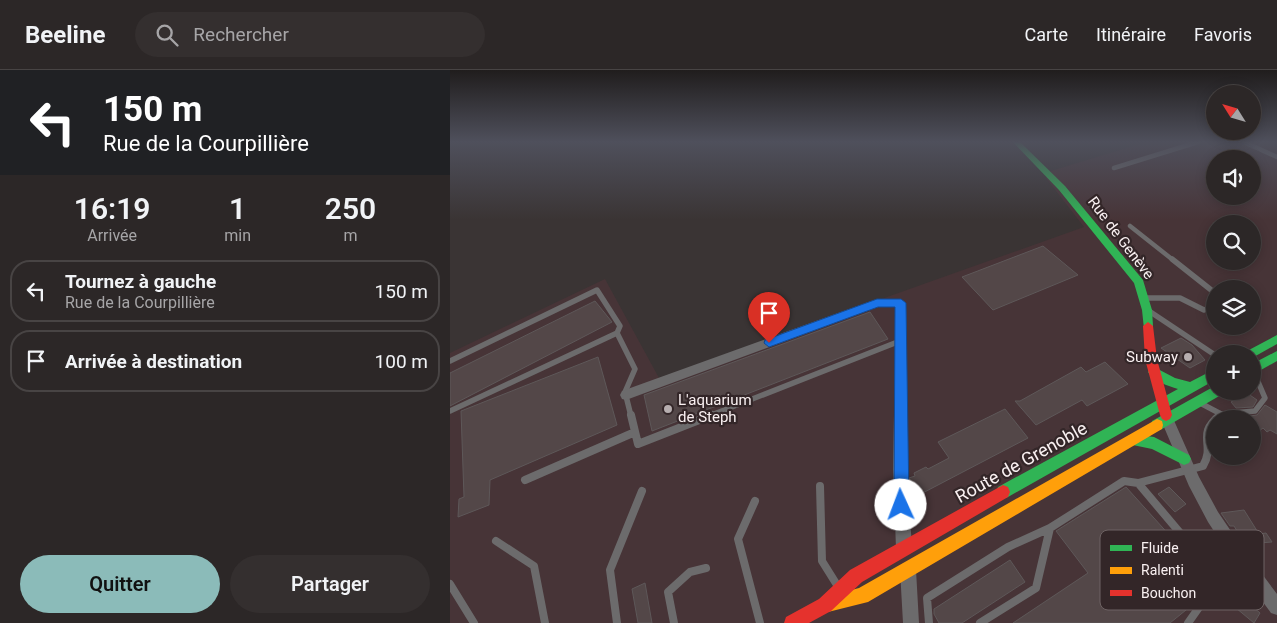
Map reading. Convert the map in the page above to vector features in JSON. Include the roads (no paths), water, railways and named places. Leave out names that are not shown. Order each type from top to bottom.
[{"type":"main road","name":"Rue de Genève","points":[[1042,168],[1062,188],[1139,282],[1145,298],[1154,372],[1167,420]]},
{"type":"main road","points":[[1261,348],[1273,341]]},
{"type":"main road","points":[[1261,350],[1273,341]]},
{"type":"main road","points":[[1261,365],[1277,356]]},
{"type":"main road","points":[[1154,372],[1166,380],[1181,386],[1191,387]]},
{"type":"main road","name":"Route de Grenoble","points":[[792,623],[810,618],[856,576],[1206,379]]},
{"type":"main road","points":[[1167,420],[1187,400],[1206,388]]},
{"type":"main road","name":"Route de Grenoble","points":[[825,604],[862,596],[1206,397]]},
{"type":"main road","points":[[1031,499],[1065,469],[1142,424],[1162,404]]},
{"type":"main road","points":[[1133,440],[1144,439],[1159,443],[1186,463]]},
{"type":"street","points":[[626,396],[877,303],[901,303],[900,469],[904,548]]},
{"type":"street","points":[[1167,420],[1212,516],[1221,530]]},
{"type":"street","points":[[908,570],[911,623]]},
{"type":"street","points":[[1264,590],[1277,607]]},
{"type":"lane","points":[[1130,226],[1206,286]]},
{"type":"lane","points":[[450,361],[598,290],[620,326],[616,334],[450,411]]},
{"type":"lane","points":[[1145,298],[1180,298],[1206,309]]},
{"type":"lane","points":[[1147,310],[1206,349]]},
{"type":"lane","points":[[616,334],[635,369],[625,392],[638,444],[900,341]]},
{"type":"lane","points":[[1256,410],[1265,398],[1261,389]]},
{"type":"lane","points":[[1198,402],[1213,410]]},
{"type":"lane","points":[[525,480],[635,432]]},
{"type":"lane","points":[[929,623],[927,598],[1008,548],[1050,528],[1124,481],[1138,483],[1178,472],[1186,463],[1203,466],[1206,463]]},
{"type":"lane","points":[[1138,483],[1177,530]]},
{"type":"lane","points":[[820,486],[822,560],[840,591]]},
{"type":"lane","points":[[618,623],[610,570],[642,491]]},
{"type":"lane","points":[[755,501],[738,539],[760,623]]},
{"type":"lane","points":[[980,623],[1036,588],[1050,528]]},
{"type":"lane","points":[[496,541],[534,566],[545,623]]},
{"type":"lane","points":[[674,623],[668,592],[686,574],[699,568],[706,568]]},
{"type":"lane","points":[[450,584],[474,623]]},
{"type":"lane","points":[[1188,623],[1197,610]]},
{"type":"place","name":"Subway","points":[[1188,357]]},
{"type":"place","name":"L'aquarium de Steph","points":[[668,409]]}]
